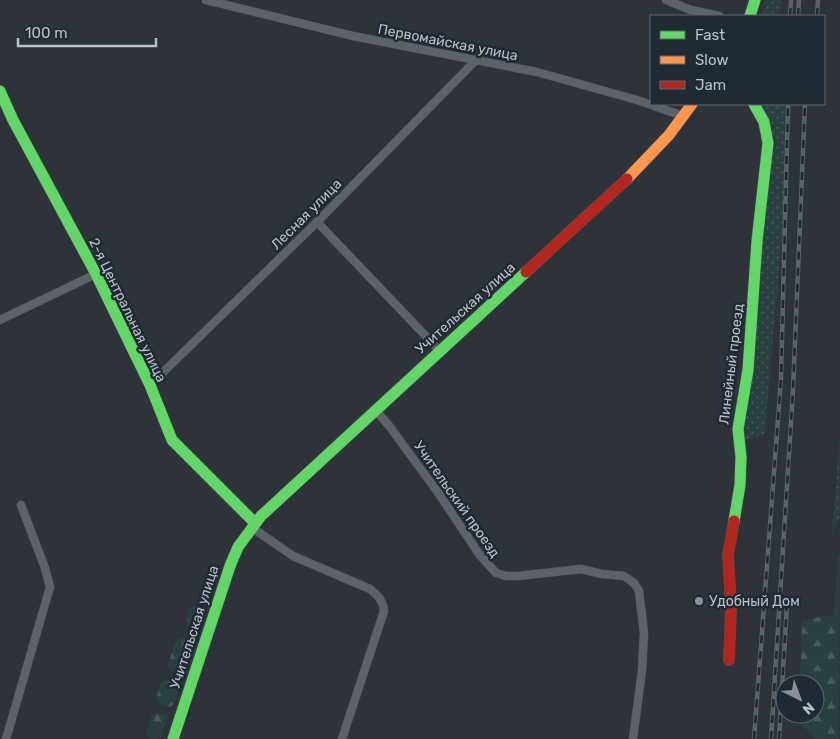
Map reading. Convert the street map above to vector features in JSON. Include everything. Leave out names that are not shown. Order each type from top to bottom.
[{"type":"street","name":"Первомайская улица","points":[[206,0],[344,34],[537,72],[650,105]]},
{"type":"street","points":[[666,0],[691,10],[714,15]]},
{"type":"street","points":[[750,15],[756,0]]},
{"type":"street","name":"Лесная улица","points":[[150,385],[317,222],[477,60]]},
{"type":"street","name":"2-я Центральная улица","points":[[0,91],[13,120],[96,274],[150,385],[172,440],[253,525]]},
{"type":"street","name":"Первомайская улица","points":[[651,105],[683,116]]},
{"type":"street","name":"Учительская улица","points":[[173,739],[230,566],[238,547],[253,525],[375,409],[622,184],[669,136],[691,105]]},
{"type":"street","name":"Линейный проезд","points":[[729,660],[730,606],[728,555],[740,485],[741,457],[738,429],[748,370],[757,241],[768,143],[762,118],[755,105]]},
{"type":"street","points":[[317,222],[440,350]]},
{"type":"street","points":[[0,320],[96,274]]},
{"type":"street","name":"Учительский проезд","points":[[375,409],[439,494],[479,554],[496,573],[506,576],[518,576],[581,569],[630,579],[638,587],[643,620],[643,654],[633,739]]},
{"type":"street","points":[[6,739],[50,587],[45,568],[21,505]]},
{"type":"street","points":[[253,525],[293,556],[370,590],[384,604],[384,611],[342,739]]},
{"type":"green space","points":[[765,0],[782,0],[779,15],[762,15]]},
{"type":"green space","points":[[762,105],[792,105],[765,434],[745,439],[743,433],[760,274],[764,108]]},
{"type":"green space","points":[[840,434],[840,518],[832,534]]},
{"type":"green space","points":[[838,555],[840,555],[839,739],[813,739],[813,735],[800,724],[825,724],[825,674],[800,674],[802,620],[834,615]]},
{"type":"green space","points":[[191,606],[201,608],[201,615],[199,620],[190,628],[187,611]]},
{"type":"green space","points":[[180,638],[194,639],[199,642],[188,671],[184,674],[171,671],[168,665],[175,643]]},
{"type":"green space","points":[[164,680],[177,682],[179,685],[175,703],[170,707],[162,705],[156,700],[160,684]]},
{"type":"green space","points":[[152,714],[168,715],[162,737],[149,739],[147,729]]},
{"type":"railway","points":[[790,15],[791,0]]},
{"type":"railway","points":[[798,15],[799,0]]},
{"type":"railway","points":[[817,15],[818,0]]},
{"type":"railway","points":[[754,739],[781,379],[788,105]]},
{"type":"railway","points":[[771,739],[793,390],[805,105]]},
{"type":"railway","points":[[779,739],[787,604]]},
{"type":"traffic: fast","points":[[750,15],[755,0]]},
{"type":"traffic: fast","points":[[0,91],[13,120],[96,274],[150,385],[172,440],[255,523]]},
{"type":"traffic: fast","points":[[734,521],[740,485],[741,457],[738,429],[748,370],[757,241],[768,143],[764,122],[755,105]]},
{"type":"traffic: fast","points":[[173,739],[230,566],[238,547],[261,516],[526,272]]},
{"type":"traffic: slow","points":[[627,179],[669,135],[691,105]]},
{"type":"traffic: jam","points":[[526,272],[627,179]]},
{"type":"traffic: jam","points":[[729,660],[731,606],[728,555],[734,521]]},
{"type":"place","name":"Удобный Дом","points":[[699,601]]}]
